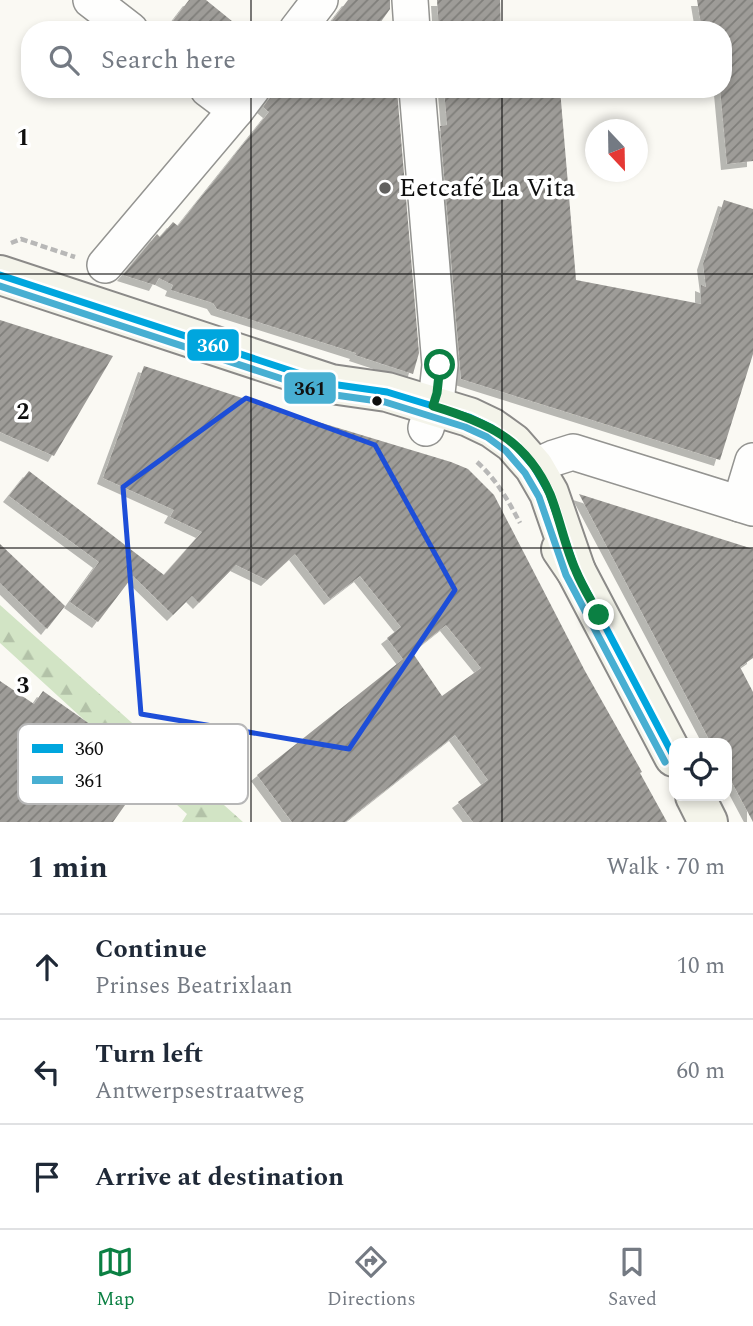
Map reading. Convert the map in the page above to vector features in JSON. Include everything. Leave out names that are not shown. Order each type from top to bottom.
[{"type":"street","points":[[91,0],[118,21]]},
{"type":"street","points":[[304,21],[320,0]]},
{"type":"street","points":[[410,0],[411,21]]},
{"type":"street","points":[[418,98],[440,365],[437,393],[429,417]]},
{"type":"street","points":[[105,265],[244,100]]},
{"type":"street","points":[[0,275],[331,384],[387,392],[498,462],[576,571],[669,748]]},
{"type":"street","points":[[429,417],[469,417],[492,428],[513,443],[534,467],[549,493],[576,571]]},
{"type":"street","points":[[534,467],[573,452],[747,506],[753,461]]},
{"type":"street","points":[[698,801],[708,822]]},
{"type":"path","points":[[476,462],[490,474],[522,525]]},
{"type":"highlighted area","points":[[246,398],[375,445],[455,590],[349,749],[141,714],[123,487]]},
{"type":"green space","points":[[0,605],[133,724],[89,724],[0,643]]},
{"type":"green space","points":[[176,804],[223,804],[243,822],[182,822],[187,814]]},
{"type":"building","points":[[189,0],[206,0],[232,21],[173,21]]},
{"type":"building","points":[[348,0],[390,0],[390,9],[381,21],[332,21]]},
{"type":"building","points":[[437,0],[500,0],[501,21],[438,21]]},
{"type":"building","points":[[697,0],[753,0],[753,161],[727,164],[721,98],[732,98],[732,21],[700,21]]},
{"type":"building","points":[[270,98],[398,98],[419,353],[413,374],[217,309],[213,303],[171,290],[173,285],[159,278],[155,285],[123,275],[157,234],[160,237],[173,222],[178,226],[269,112],[263,107]]},
{"type":"building","points":[[445,98],[561,98],[576,280],[701,304],[701,285],[706,287],[703,264],[724,200],[753,209],[753,354],[720,460],[461,379],[440,126],[447,125]]},
{"type":"building","points":[[0,320],[113,356],[54,456],[0,432]]},
{"type":"building","points":[[144,366],[468,469],[494,495],[667,822],[473,822],[458,802],[488,780],[455,735],[345,822],[292,822],[257,775],[412,652],[403,659],[387,638],[401,627],[360,576],[330,599],[295,554],[267,580],[236,565],[199,603],[192,596],[173,615],[133,576],[98,622],[70,602],[99,562],[9,496],[29,471],[164,575],[202,532],[170,517],[174,510],[103,478]],"holes":[[[446,625],[481,668],[442,696],[412,652]]]},
{"type":"building","points":[[579,494],[753,549],[753,658],[740,667],[753,692],[753,822],[732,782],[732,738],[708,738]]},
{"type":"building","points":[[0,544],[65,606],[47,629],[0,583]]},
{"type":"building","points":[[0,681],[34,704],[43,691],[90,724],[18,724],[18,804],[126,804],[113,822],[0,822]]},
{"type":"transit line","name":"360","points":[[0,275],[331,384],[387,392],[469,417],[492,428],[513,443],[534,467],[549,493],[576,571],[669,748]]},
{"type":"transit line","name":"361","points":[[0,286],[328,394],[385,402],[465,427],[487,437],[506,451],[525,473],[539,497],[566,575],[665,762]]},
{"type":"place","name":"Eetcafé La Vita","points":[[385,188]]},
{"type":"route","points":[[440,365],[433,406],[469,417],[492,428],[513,443],[534,467],[549,493],[576,571],[599,615]]}]
